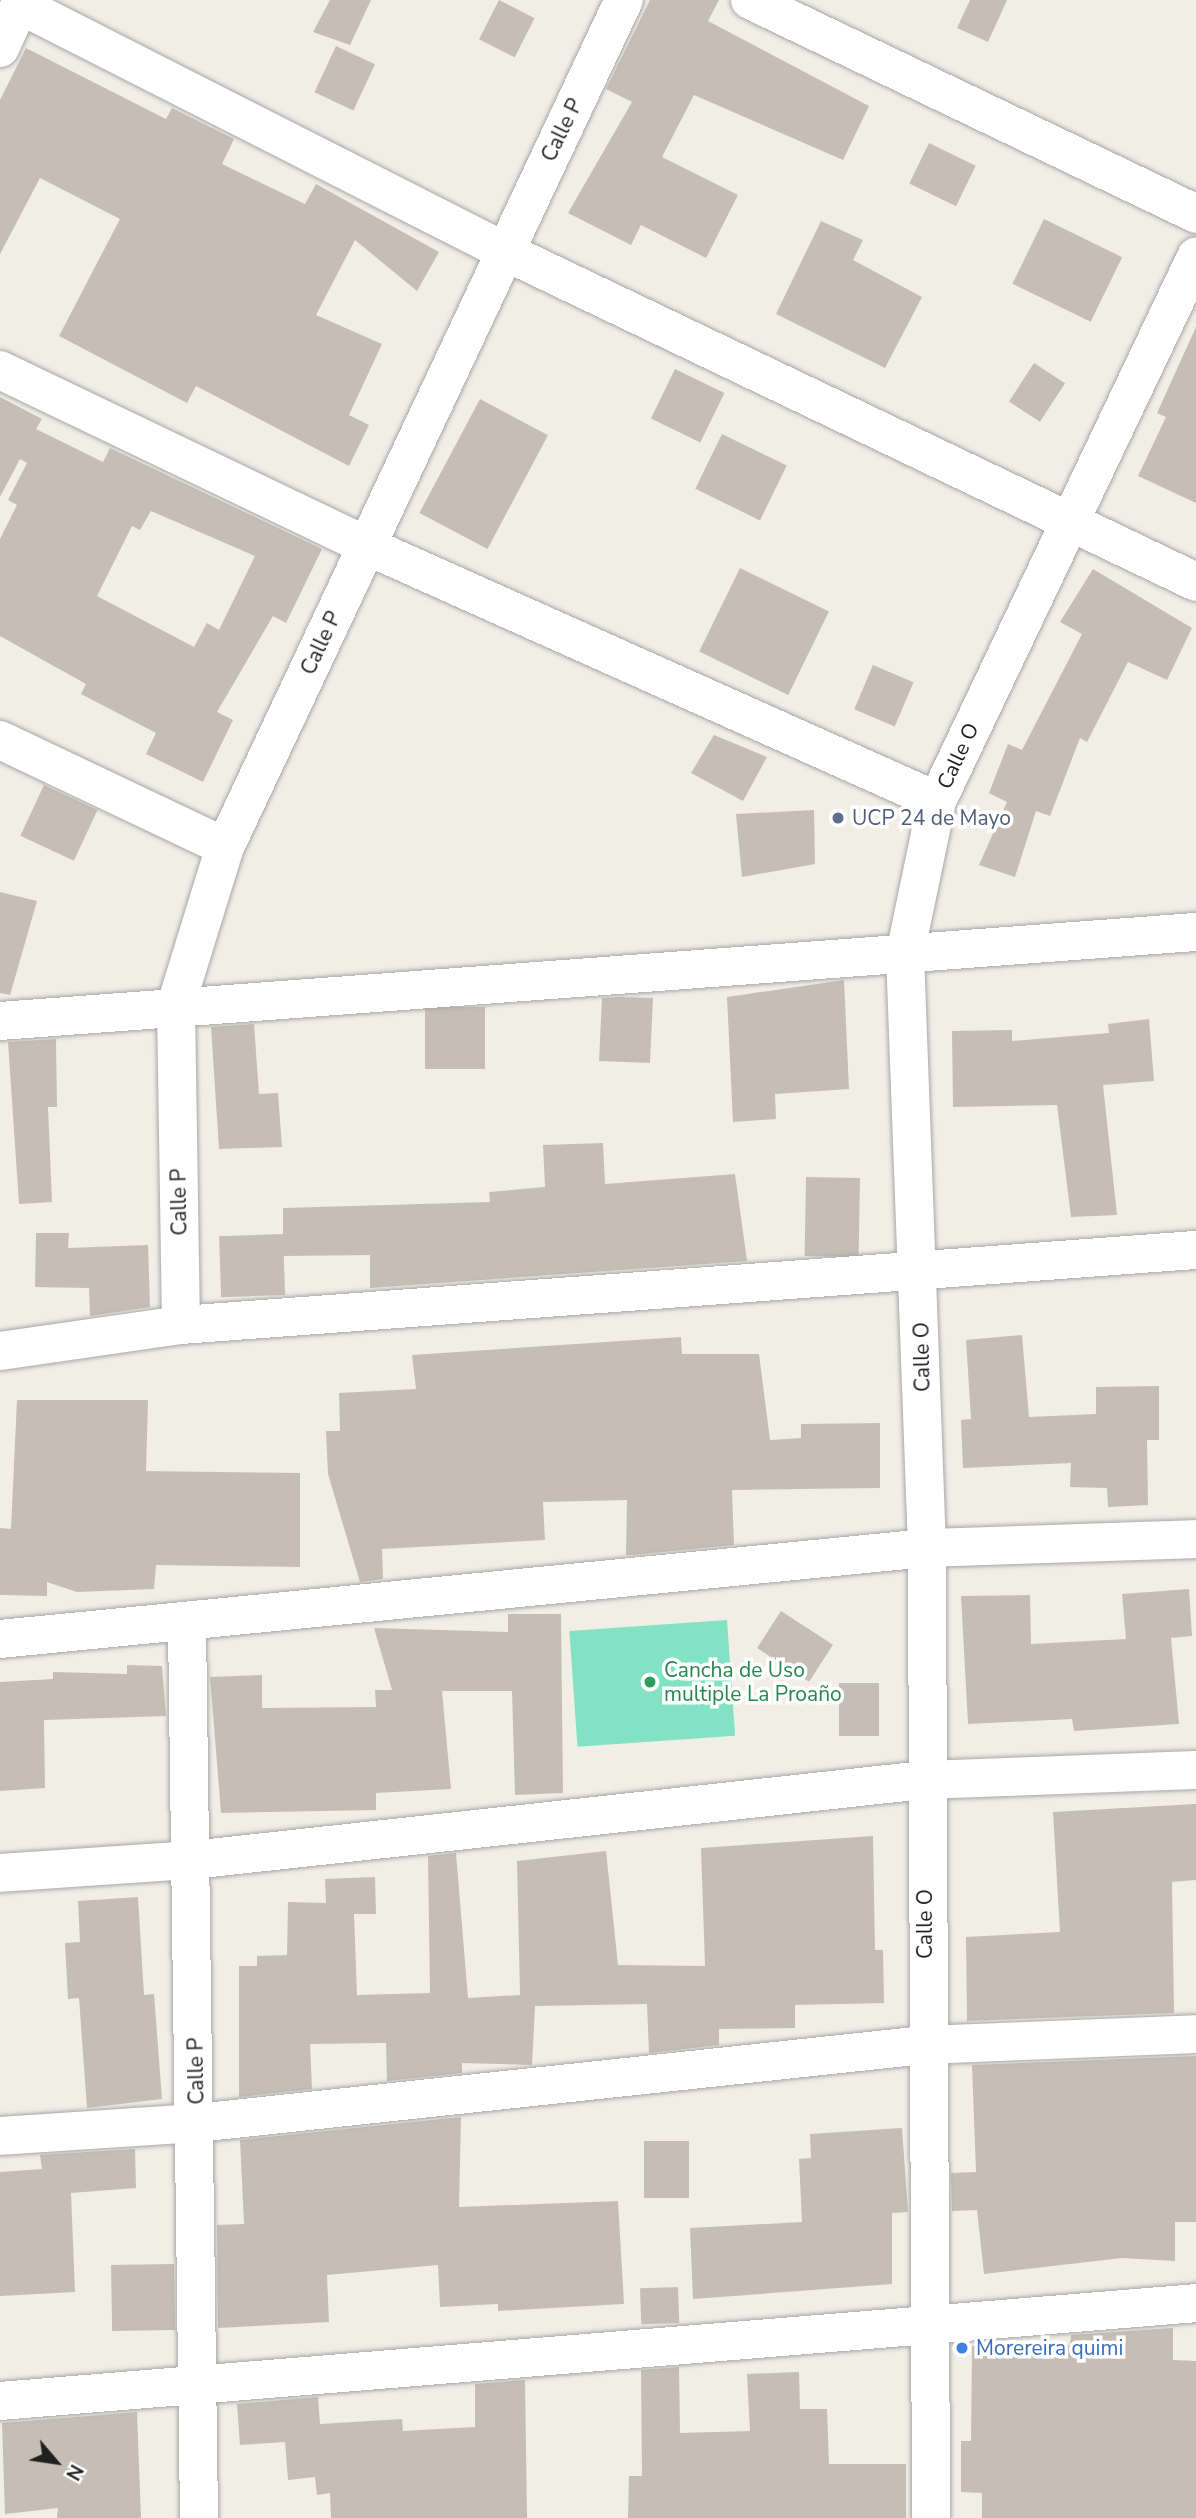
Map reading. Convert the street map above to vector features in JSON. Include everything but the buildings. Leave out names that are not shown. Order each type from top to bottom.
[{"type":"street","name":"Calle P","points":[[181,1325],[176,1005],[225,847],[624,0]]},
{"type":"street","points":[[750,0],[1196,214]]},
{"type":"street","points":[[0,48],[21,3],[504,251],[1067,523],[1196,582]]},
{"type":"street","name":"Calle O","points":[[931,2518],[925,2045],[927,1548],[920,1269],[905,954],[937,801],[1067,523],[1196,257]]},
{"type":"street","points":[[0,370],[367,546],[937,801]]},
{"type":"street","points":[[0,740],[225,847]]},
{"type":"street","points":[[0,1021],[176,1005],[1196,932]]},
{"type":"street","points":[[0,1351],[181,1325],[1196,1250]]},
{"type":"street","points":[[0,1639],[187,1624],[927,1548],[1196,1539]]},
{"type":"street","name":"Calle P","points":[[187,1624],[197,2123],[199,2518]]},
{"type":"street","points":[[0,1873],[192,1860],[925,1780],[1196,1770]]},
{"type":"street","points":[[0,2136],[197,2123],[925,2045],[1196,2034]]},
{"type":"street","points":[[0,2401],[200,2387],[1196,2303]]},
{"type":"green space","name":"Cancha de Uso multiple La Proaño","points":[[727,1620],[735,1736],[577,1747],[569,1631]]},
{"type":"place","name":"UCP 24 de Mayo","points":[[838,818]]},
{"type":"place","name":"Cancha de Uso multiple La Proaño","points":[[650,1682]]},
{"type":"place","name":"Morereira quimi","points":[[962,2348]]}]
